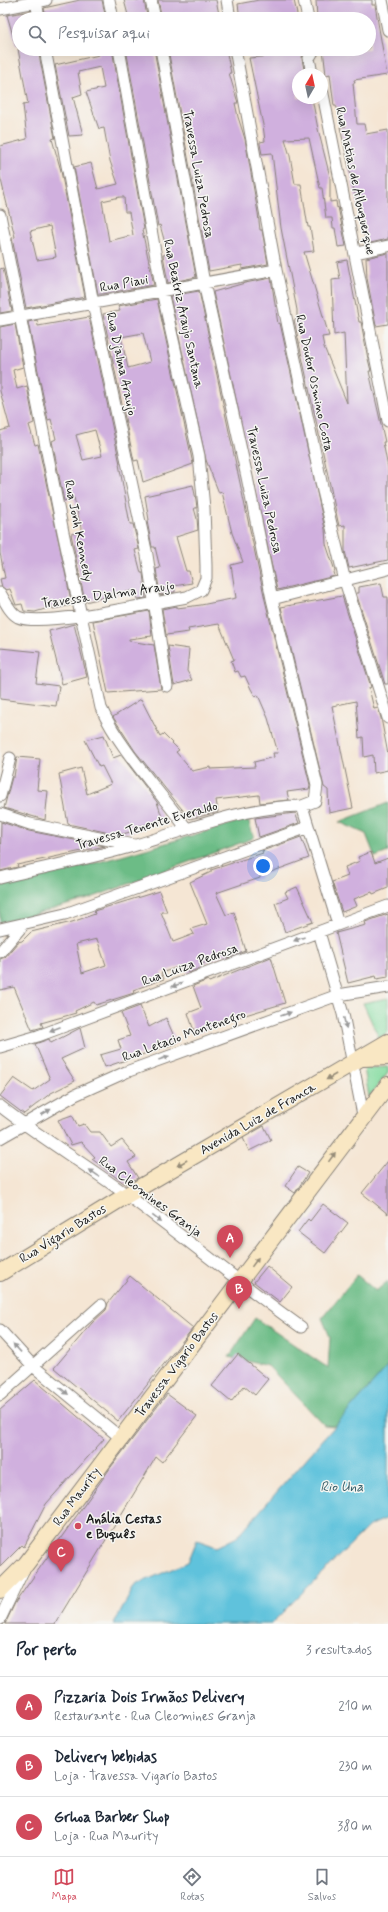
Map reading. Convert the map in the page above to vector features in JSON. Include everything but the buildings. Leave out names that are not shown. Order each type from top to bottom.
[{"type":"main road","name":"Avenida Luiz de Franca","points":[[127,1195],[359,1061],[388,1042]]},
{"type":"main road","points":[[359,1061],[388,1057]]},
{"type":"main road","name":"Travessa Vigario Bastos","points":[[122,1438],[240,1283],[363,1115],[388,1085]]},
{"type":"main road","name":"Rua Vigario Bastos","points":[[0,1273],[127,1195]]},
{"type":"main road","name":"Rua Maurity","points":[[0,1590],[26,1564],[122,1438]]},
{"type":"street","points":[[109,0],[112,12]]},
{"type":"street","points":[[151,0],[154,12]]},
{"type":"street","points":[[226,0],[229,12]]},
{"type":"street","points":[[304,0],[307,12]]},
{"type":"street","points":[[382,0],[388,30]]},
{"type":"street","points":[[0,9],[39,1],[39,12]]},
{"type":"street","name":"Rua Djalma Araujo","points":[[46,56],[93,303],[147,555],[168,686]]},
{"type":"street","name":"Rua Beatriz Araujo Santana","points":[[120,56],[162,291],[199,456],[205,538],[206,578],[204,586]]},
{"type":"street","name":"Travessa Luiza Pedrosa","points":[[162,56],[204,283],[272,599],[317,785],[315,801],[302,806]]},
{"type":"street","name":"Rua Doutor Osmino Costa","points":[[237,56],[276,270],[322,491],[345,581],[388,718]]},
{"type":"street","points":[[310,56],[309,58],[311,68]]},
{"type":"street","points":[[315,56],[318,68]]},
{"type":"street","points":[[318,104],[336,196]]},
{"type":"street","name":"Rua Matias de Albuquerque","points":[[325,104],[356,253],[388,422]]},
{"type":"street","name":"Rua Jonh Kennedy","points":[[0,215],[80,616],[101,708],[109,725],[186,828]]},
{"type":"street","points":[[356,253],[388,246]]},
{"type":"street","name":"Rua Piaui","points":[[0,320],[276,270]]},
{"type":"street","points":[[272,599],[388,569]]},
{"type":"street","name":"Travessa Djalma Araujo","points":[[0,593],[10,610],[18,617],[30,620],[80,616],[188,597],[197,593],[204,586]]},
{"type":"street","points":[[0,796],[10,758]]},
{"type":"street","points":[[302,806],[338,924]]},
{"type":"street","name":"Travessa Tenente Everaldo","points":[[0,878],[67,864],[135,845],[186,828],[264,810],[302,806]]},
{"type":"street","points":[[0,814],[30,824],[135,845]]},
{"type":"street","points":[[0,929],[64,914],[308,827]]},
{"type":"street","name":"Rua Luiza Pedrosa","points":[[0,1047],[38,1036],[388,906]]},
{"type":"street","points":[[0,952],[24,924]]},
{"type":"street","points":[[319,932],[359,1061],[363,1115]]},
{"type":"street","name":"Rua Letacio Montenegro","points":[[0,1138],[96,1084],[338,995],[388,987]]},
{"type":"street","name":"Rua Cleomines Granja","points":[[0,1106],[24,1125],[127,1195],[240,1283],[301,1327]]},
{"type":"street","points":[[0,1395],[101,1305]]},
{"type":"street","points":[[0,1330],[34,1366],[122,1438]]},
{"type":"street","points":[[0,1619],[26,1564]]},
{"type":"green space","points":[[388,803],[388,852],[375,857],[366,834],[339,822]]},
{"type":"green space","points":[[248,819],[254,838],[88,899],[14,920],[0,922],[0,886],[115,858]]},
{"type":"green space","points":[[388,998],[388,1032],[379,1038],[363,1003]]},
{"type":"green space","points":[[388,1067],[388,1073],[369,1097],[364,1068]]},
{"type":"green space","points":[[357,1275],[376,1291],[388,1281],[388,1366],[335,1426],[324,1425],[268,1366],[229,1357],[255,1318],[328,1368],[330,1337],[322,1318]]},
{"type":"water","name":"Rio Una","points":[[388,1366],[388,1518],[369,1526],[271,1624],[114,1624],[135,1585],[188,1562],[197,1540],[217,1547],[237,1537]]},
{"type":"place","name":"Pizzaria Dois Irmãos Delivery","points":[[230,1258]]},
{"type":"place","name":"Delivery bebidas","points":[[239,1309]]},
{"type":"place","name":"Anália Cestas e Buquês","points":[[78,1526]]},
{"type":"place","name":"Grhoa Barber Shop","points":[[61,1572]]}]
